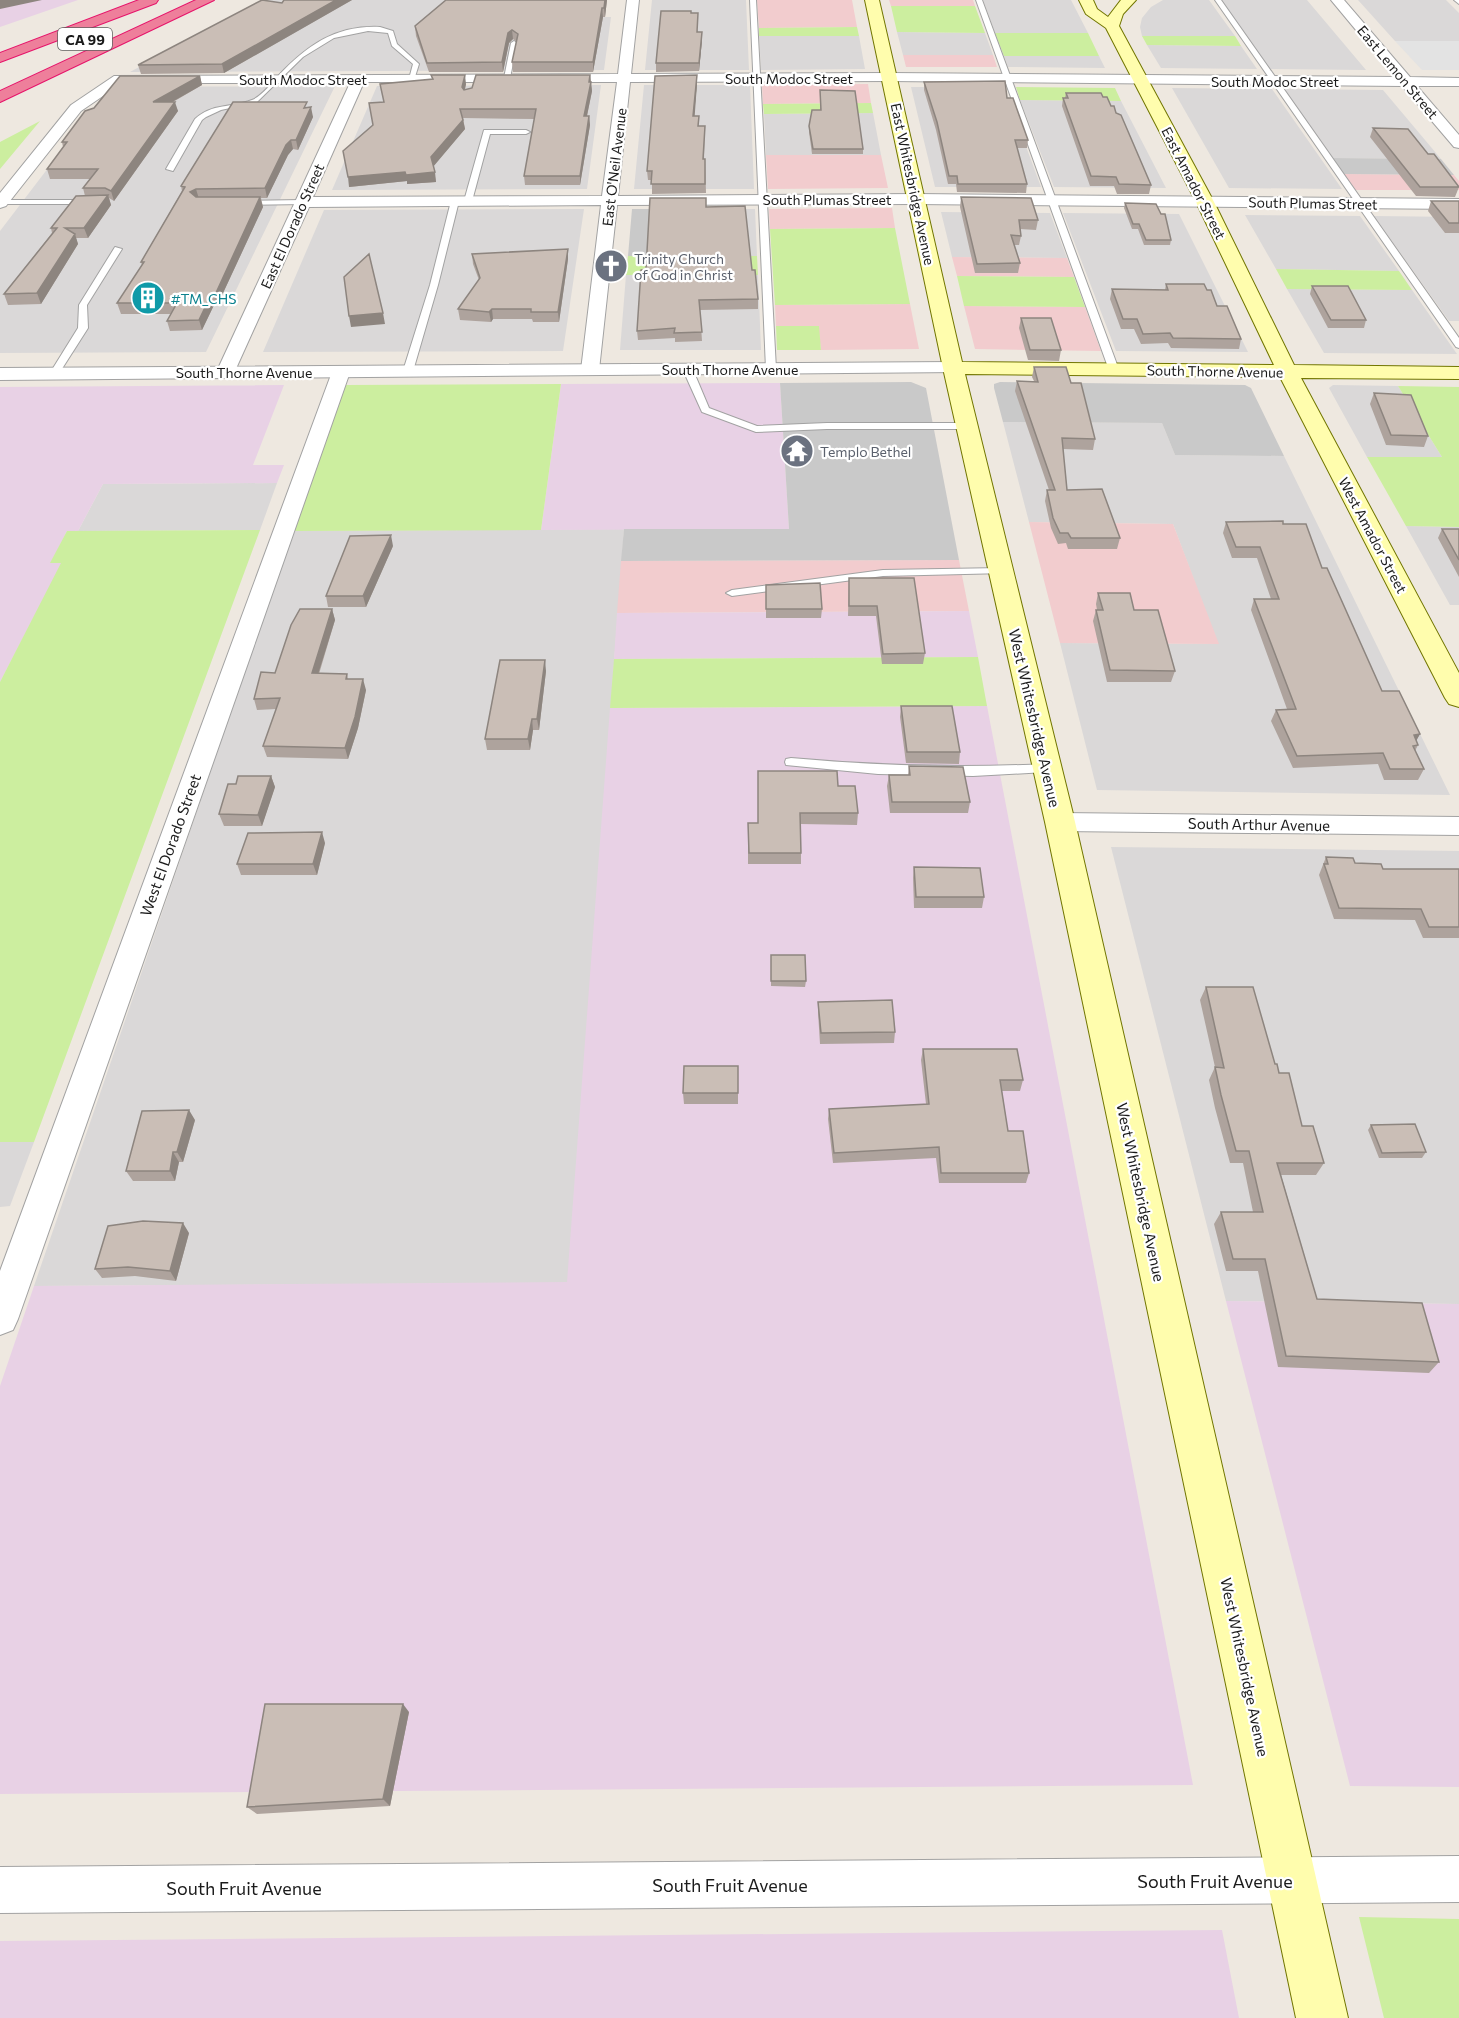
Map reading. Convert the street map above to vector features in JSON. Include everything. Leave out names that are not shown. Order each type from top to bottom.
[{"type":"highway","name":"CA 99","points":[[0,100],[97,51],[207,0]]},
{"type":"highway","name":"CA 99","points":[[51,55],[156,2]]},
{"type":"highway","points":[[0,58],[156,2]]},
{"type":"main road","name":"East Whitesbridge Avenue","points":[[872,0],[953,368]]},
{"type":"main road","points":[[1086,0],[1091,11],[1112,27],[1116,13],[1129,0]]},
{"type":"main road","name":"East Amador Street","points":[[1112,27],[1204,201],[1287,371]]},
{"type":"main road","name":"South Thorne Avenue","points":[[953,368],[1459,373]]},
{"type":"main road","name":"West Whitesbridge Avenue","points":[[953,368],[1060,822],[1322,2018]]},
{"type":"main road","name":"West Amador Street","points":[[1287,371],[1459,698]]},
{"type":"street","name":"East O'Neil Avenue","points":[[590,370],[633,0]]},
{"type":"street","name":"East Lemon Street","points":[[1337,0],[1459,144]]},
{"type":"street","name":"South Modoc Street","points":[[0,202],[76,108],[119,79],[412,79],[471,83],[507,78],[890,77],[1459,82]]},
{"type":"street","name":"East El Dorado Street","points":[[225,373],[359,79]]},
{"type":"street","name":"South Plumas Street","points":[[303,202],[916,199],[1459,204]]},
{"type":"street","name":"South Thorne Avenue","points":[[0,374],[953,368]]},
{"type":"street","name":"West El Dorado Street","points":[[0,1319],[340,372]]},
{"type":"street","name":"South Arthur Avenue","points":[[1060,822],[1459,826]]},
{"type":"street","name":"South Fruit Avenue","points":[[0,1890],[1459,1879]]},
{"type":"lane","points":[[753,0],[771,369]]},
{"type":"lane","points":[[979,0],[1114,370]]},
{"type":"lane","points":[[1218,0],[1459,345]]},
{"type":"lane","points":[[170,169],[199,119],[214,110],[255,101],[304,54],[335,35],[353,29],[379,28],[391,32],[394,45],[416,64],[412,79]]},
{"type":"lane","points":[[507,78],[514,43]]},
{"type":"lane","points":[[408,371],[434,285],[487,132],[526,132]]},
{"type":"lane","points":[[0,202],[96,202]]},
{"type":"lane","points":[[234,203],[303,202]]},
{"type":"lane","points":[[55,374],[83,328],[83,305],[118,249]]},
{"type":"lane","points":[[688,370],[705,410],[756,429],[827,426],[967,426]]},
{"type":"lane","points":[[732,593],[883,573],[1002,572]]},
{"type":"lane","points":[[791,762],[878,770],[973,772],[1046,768]]},
{"type":"shaded area","points":[[0,0],[78,0],[0,27]]},
{"type":"shaded area","points":[[262,0],[493,0],[487,18],[611,17],[604,70],[130,72]]},
{"type":"shaded area","points":[[652,0],[746,0],[749,70],[645,70]]},
{"type":"shaded area","points":[[757,0],[852,0],[857,27],[759,28]]},
{"type":"shaded area","points":[[889,0],[973,0],[975,6],[891,6]]},
{"type":"shaded area","points":[[983,0],[1071,0],[1088,33],[995,33]]},
{"type":"shaded area","points":[[1163,0],[1209,0],[1235,36],[1142,36],[1140,27],[1142,18],[1151,7]]},
{"type":"shaded area","points":[[1219,0],[1307,0],[1366,70],[1269,69]]},
{"type":"shaded area","points":[[1358,0],[1446,0],[1459,13],[1459,41],[1395,41]]},
{"type":"shaded area","points":[[897,32],[985,33],[993,55],[903,55]]},
{"type":"shaded area","points":[[759,36],[859,36],[865,69],[761,70]]},
{"type":"shaded area","points":[[1395,41],[1459,41],[1459,70],[1422,70]]},
{"type":"shaded area","points":[[1147,45],[1241,46],[1257,69],[1161,68]]},
{"type":"shaded area","points":[[903,55],[993,55],[997,67],[906,67]]},
{"type":"shaded area","points":[[1004,56],[1099,56],[1105,68],[1008,67]]},
{"type":"shaded area","points":[[868,84],[871,103],[763,104],[762,85]]},
{"type":"shaded area","points":[[601,85],[587,189],[332,190],[377,86]]},
{"type":"shaded area","points":[[644,85],[750,85],[754,189],[634,189]]},
{"type":"shaded area","points":[[335,86],[206,352],[0,353],[0,231],[100,100],[124,87]]},
{"type":"shaded area","points":[[911,87],[1004,87],[1041,187],[935,187]]},
{"type":"shaded area","points":[[1172,88],[1272,89],[1342,189],[1229,188]]},
{"type":"shaded area","points":[[1283,89],[1383,90],[1441,159],[1332,158]]},
{"type":"shaded area","points":[[1020,100],[1121,101],[1166,188],[1054,187]]},
{"type":"shaded area","points":[[873,113],[881,155],[766,155],[764,114]]},
{"type":"shaded area","points":[[766,155],[881,155],[888,188],[768,189]]},
{"type":"shaded area","points":[[1332,158],[1441,159],[1454,175],[1343,174]]},
{"type":"shaded area","points":[[1343,174],[1454,175],[1459,181],[1459,190],[1355,190]]},
{"type":"shaded area","points":[[892,208],[895,228],[770,229],[769,209]]},
{"type":"shaded area","points":[[584,209],[563,351],[263,352],[324,210]]},
{"type":"shaded area","points":[[632,209],[714,209],[714,256],[628,256]]},
{"type":"shaded area","points":[[714,209],[755,209],[757,256],[714,256]]},
{"type":"shaded area","points":[[941,212],[1050,213],[1067,258],[952,257]]},
{"type":"shaded area","points":[[1063,213],[1179,214],[1248,352],[1116,351]]},
{"type":"shaded area","points":[[1245,215],[1360,216],[1399,271],[1276,269]]},
{"type":"shaded area","points":[[1374,216],[1459,217],[1459,321],[1449,321]]},
{"type":"shaded area","points":[[952,257],[1067,258],[1074,277],[957,276]]},
{"type":"shaded area","points":[[626,275],[758,275],[761,350],[620,350]]},
{"type":"shaded area","points":[[1287,289],[1412,290],[1457,354],[1324,353]]},
{"type":"shaded area","points":[[910,304],[919,349],[821,350],[818,326],[776,326],[775,305]]},
{"type":"shaded area","points":[[964,306],[1085,307],[1101,351],[975,349]]},
{"type":"shaded area","points":[[911,382],[926,388],[959,560],[621,561],[624,529],[789,529],[780,383]]},
{"type":"shaded area","points":[[1000,382],[1245,385],[1251,388],[1284,456],[1175,455],[1162,423],[1003,422],[994,388],[994,384]]},
{"type":"shaded area","points":[[780,383],[789,529],[541,530],[561,384]]},
{"type":"shaded area","points":[[284,385],[253,465],[284,465],[277,483],[103,484],[78,531],[67,531],[51,563],[62,563],[0,682],[0,387]]},
{"type":"shaded area","points":[[1333,385],[1398,386],[1442,457],[1367,457],[1329,388]]},
{"type":"shaded area","points":[[1003,422],[1162,423],[1175,455],[1284,456],[1450,795],[1097,790],[1060,643],[1218,644],[1173,524],[1029,522]]},
{"type":"shaded area","points":[[277,483],[260,530],[78,531],[103,484]]},
{"type":"shaded area","points":[[1029,522],[1173,524],[1219,644],[1060,643]]},
{"type":"shaded area","points":[[1406,526],[1459,527],[1459,605],[1450,605]]},
{"type":"shaded area","points":[[624,529],[568,1283],[34,1286],[293,531]]},
{"type":"shaded area","points":[[959,560],[969,611],[617,613],[621,561]]},
{"type":"shaded area","points":[[969,611],[978,657],[614,659],[617,613]]},
{"type":"shaded area","points":[[987,706],[1193,1785],[0,1794],[0,1386],[34,1286],[567,1282],[610,708]]},
{"type":"shaded area","points":[[1111,847],[1459,851],[1459,1304],[1226,1301]]},
{"type":"shaded area","points":[[0,1142],[34,1142],[10,1206],[0,1207]]},
{"type":"shaded area","points":[[1226,1301],[1459,1304],[1459,1787],[1350,1786]]},
{"type":"shaded area","points":[[1222,1930],[1239,2018],[0,2018],[0,1941]]},
{"type":"green space","points":[[891,6],[975,6],[985,33],[897,32]]},
{"type":"green space","points":[[857,27],[859,36],[759,36],[759,28]]},
{"type":"green space","points":[[995,33],[1088,33],[1099,56],[1004,56]]},
{"type":"green space","points":[[1142,36],[1235,36],[1241,46],[1147,45]]},
{"type":"green space","points":[[1016,87],[1115,88],[1121,101],[1020,100]]},
{"type":"green space","points":[[871,103],[873,113],[764,114],[763,104]]},
{"type":"green space","points":[[40,121],[0,169],[0,142]]},
{"type":"green space","points":[[895,228],[910,304],[775,305],[770,229]]},
{"type":"green space","points":[[628,256],[757,256],[758,275],[626,275]]},
{"type":"green space","points":[[1276,269],[1399,271],[1412,290],[1287,289]]},
{"type":"green space","points":[[957,276],[1074,277],[1085,307],[964,306]]},
{"type":"green space","points":[[776,326],[819,326],[821,350],[777,350]]},
{"type":"green space","points":[[561,384],[541,530],[293,531],[345,385]]},
{"type":"green space","points":[[1398,386],[1459,387],[1459,527],[1406,526],[1367,457],[1442,457]]},
{"type":"green space","points":[[260,530],[34,1142],[0,1142],[0,682],[61,563],[50,563],[67,531]]},
{"type":"green space","points":[[978,657],[987,706],[610,708],[614,659]]},
{"type":"green space","points":[[1359,1917],[1459,1919],[1459,2018],[1384,2018]]},
{"type":"building","points":[[262,0],[282,3],[284,0],[336,0],[222,64],[138,65]]},
{"type":"building","points":[[446,0],[605,0],[593,62],[512,62],[518,34],[512,30],[508,33],[502,62],[427,63],[415,26]]},
{"type":"building","points":[[661,11],[698,13],[697,32],[702,32],[699,63],[656,63]]},
{"type":"building","points":[[431,75],[465,75],[462,87],[464,90],[472,88],[476,75],[590,75],[589,82],[591,82],[584,116],[589,116],[580,176],[524,176],[536,109],[460,109],[463,120],[431,157],[435,172],[348,177],[343,151],[373,125],[369,103],[384,102],[380,84],[433,79]]},
{"type":"building","points":[[697,75],[693,116],[699,116],[698,126],[705,126],[703,159],[705,159],[705,184],[651,184],[652,171],[647,171],[655,76]]},
{"type":"building","points":[[120,76],[200,76],[153,102],[175,102],[111,191],[105,188],[83,188],[98,169],[47,169],[67,142],[62,142],[85,111],[94,108]]},
{"type":"building","points":[[1005,81],[1007,98],[1013,98],[1028,140],[1015,140],[1027,184],[958,184],[957,176],[949,176],[937,122],[924,82]]},
{"type":"building","points":[[820,90],[855,91],[863,149],[813,149],[809,126],[812,110],[821,110]]},
{"type":"building","points":[[1066,93],[1101,93],[1103,97],[1107,97],[1116,113],[1121,115],[1151,185],[1119,184],[1116,177],[1091,176],[1063,98],[1068,98]]},
{"type":"building","points":[[233,102],[307,102],[304,108],[311,107],[296,140],[291,140],[286,145],[265,188],[196,189],[190,192],[196,197],[260,197],[215,295],[211,295],[199,320],[167,321],[177,303],[117,303],[144,262],[141,262],[185,187],[181,186]]},
{"type":"building","points":[[1373,128],[1408,129],[1428,154],[1434,154],[1459,187],[1420,187]]},
{"type":"building","points":[[108,195],[84,228],[65,228],[75,234],[37,293],[4,294],[57,228],[51,228],[76,196]]},
{"type":"building","points":[[961,197],[1031,198],[1038,220],[1019,220],[1021,236],[1011,235],[1020,263],[977,264]]},
{"type":"building","points":[[650,198],[706,198],[706,207],[745,206],[752,270],[755,270],[758,299],[699,300],[702,332],[674,333],[675,328],[637,331],[641,270],[646,269]]},
{"type":"building","points":[[1431,201],[1459,201],[1459,223],[1449,223]]},
{"type":"building","points":[[1125,203],[1156,204],[1161,214],[1165,214],[1171,240],[1146,240],[1139,224],[1133,224]]},
{"type":"building","points":[[568,249],[558,312],[531,312],[531,309],[492,309],[489,312],[458,309],[480,278],[472,254]]},
{"type":"building","points":[[369,254],[383,313],[349,316],[344,277]]},
{"type":"building","points":[[1166,284],[1204,284],[1207,290],[1211,290],[1217,306],[1227,306],[1241,339],[1173,338],[1170,333],[1143,334],[1137,319],[1123,319],[1112,289],[1168,290]]},
{"type":"building","points":[[1312,286],[1348,286],[1366,320],[1331,320]]},
{"type":"building","points":[[1021,318],[1051,318],[1061,350],[1030,350]]},
{"type":"building","points":[[1034,367],[1066,367],[1071,383],[1081,383],[1095,439],[1062,438],[1067,490],[1102,489],[1120,538],[1071,538],[1068,533],[1060,533],[1053,518],[1047,490],[1055,490],[1017,381],[1038,382]]},
{"type":"building","points":[[1374,393],[1411,395],[1428,436],[1391,435]]},
{"type":"building","points":[[1283,521],[1283,524],[1306,524],[1322,568],[1327,568],[1382,691],[1399,691],[1420,734],[1414,735],[1418,745],[1413,746],[1424,769],[1390,769],[1383,753],[1297,756],[1276,710],[1296,709],[1254,599],[1279,599],[1260,547],[1236,547],[1226,522]]},
{"type":"building","points":[[1442,529],[1459,529],[1459,560]]},
{"type":"building","points":[[391,535],[363,596],[326,596],[350,536]]},
{"type":"building","points":[[849,578],[914,578],[925,653],[883,654],[877,606],[849,606]]},
{"type":"building","points":[[820,583],[822,609],[766,609],[766,585]]},
{"type":"building","points":[[1098,593],[1130,593],[1134,610],[1158,610],[1175,671],[1110,670],[1096,610],[1103,610]]},
{"type":"building","points":[[300,609],[332,609],[312,673],[347,674],[346,679],[363,679],[355,717],[345,748],[263,746],[280,698],[254,699],[261,672],[275,673],[291,625]]},
{"type":"building","points":[[500,660],[545,660],[537,719],[532,719],[528,739],[485,739]]},
{"type":"building","points":[[901,706],[952,706],[960,752],[907,752]]},
{"type":"building","points":[[909,766],[963,767],[970,802],[892,802],[889,775],[910,775]]},
{"type":"building","points":[[758,771],[837,771],[838,786],[855,786],[858,813],[800,813],[801,853],[749,853],[748,823],[758,823]]},
{"type":"building","points":[[238,776],[271,776],[258,815],[219,814],[228,784],[236,784]]},
{"type":"building","points":[[322,832],[313,864],[237,864],[248,833]]},
{"type":"building","points":[[1326,857],[1353,858],[1355,863],[1381,864],[1383,869],[1459,869],[1459,927],[1429,927],[1421,909],[1339,908],[1324,864],[1328,864]]},
{"type":"building","points":[[914,867],[980,868],[984,897],[916,897]]},
{"type":"building","points":[[771,955],[805,955],[806,981],[771,981]]},
{"type":"building","points":[[1206,987],[1253,987],[1275,1064],[1277,1064],[1279,1073],[1289,1073],[1302,1126],[1313,1126],[1324,1163],[1277,1163],[1317,1299],[1422,1303],[1439,1362],[1286,1356],[1265,1259],[1233,1259],[1221,1212],[1263,1212],[1249,1151],[1236,1151],[1221,1095],[1215,1067],[1224,1068]]},
{"type":"building","points":[[892,1000],[895,1032],[821,1033],[818,1002]]},
{"type":"building","points":[[923,1049],[1017,1049],[1023,1080],[1000,1080],[1008,1131],[1023,1131],[1029,1173],[941,1173],[939,1147],[834,1153],[829,1109],[929,1104]]},
{"type":"building","points":[[684,1066],[738,1066],[738,1093],[683,1093]]},
{"type":"building","points":[[189,1110],[177,1152],[173,1152],[170,1171],[126,1171],[142,1111]]},
{"type":"building","points":[[1415,1124],[1426,1152],[1382,1153],[1371,1125]]},
{"type":"building","points":[[143,1221],[183,1223],[170,1271],[128,1267],[95,1269],[108,1226]]},
{"type":"building","points":[[265,1704],[403,1704],[383,1799],[247,1807]]},
{"type":"place","name":"Trinity Church of God in Christ","points":[[611,266]]},
{"type":"place","name":"#TM_CHS","points":[[148,298]]},
{"type":"place","name":"Templo Bethel","points":[[797,451]]}]
